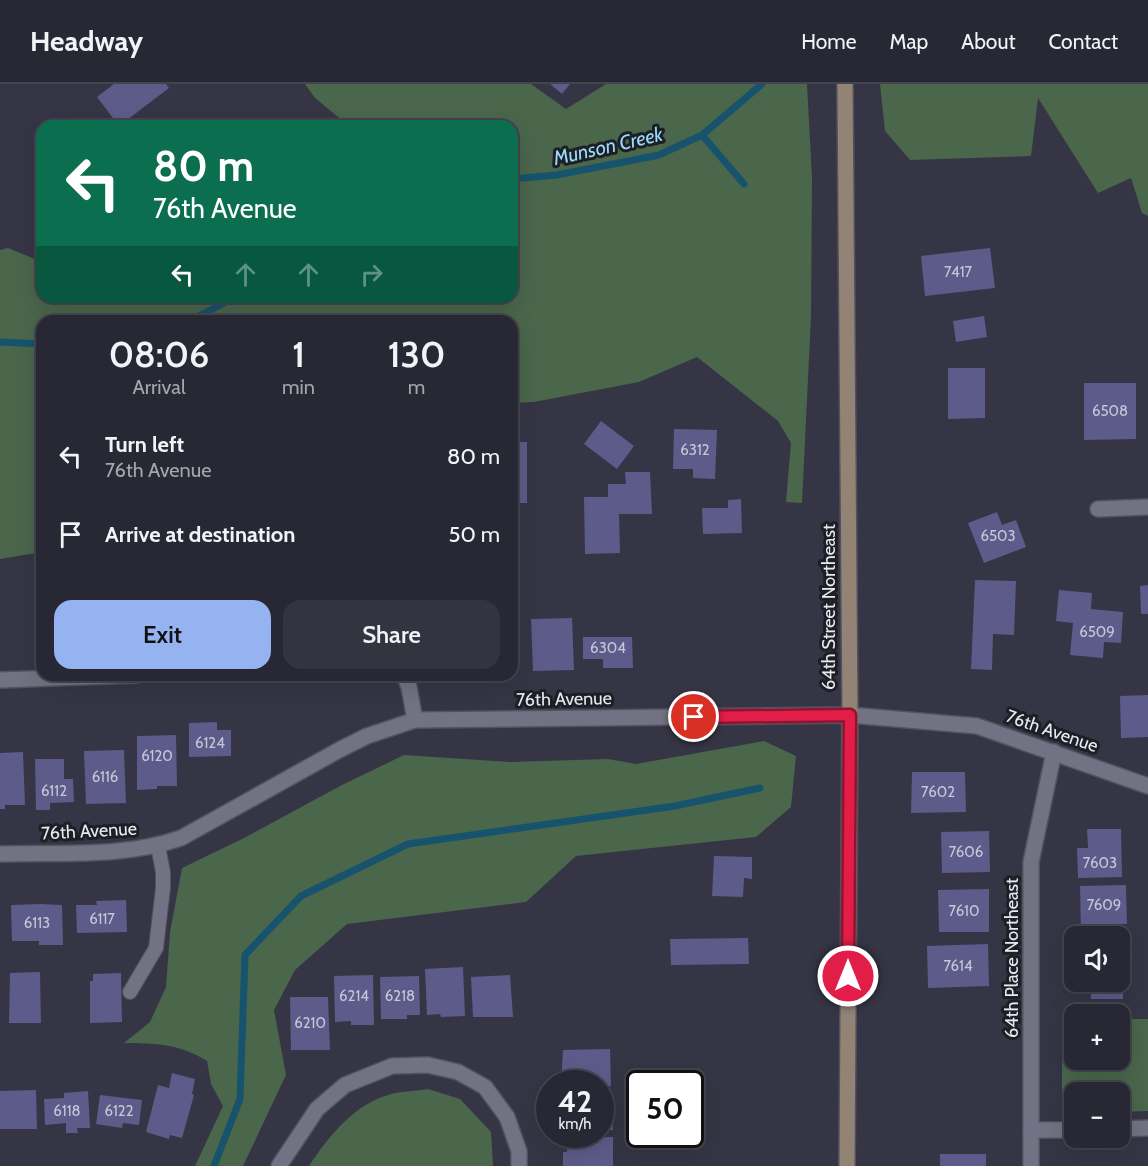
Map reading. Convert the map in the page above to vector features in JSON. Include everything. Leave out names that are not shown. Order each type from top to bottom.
[{"type":"main road","name":"64th Street Northeast","points":[[845,84],[850,715],[847,1166]]},
{"type":"street","points":[[1098,509],[1148,507]]},
{"type":"street","points":[[0,680],[36,679]]},
{"type":"street","points":[[406,681],[415,720]]},
{"type":"street","name":"76th Avenue","points":[[0,854],[114,851],[158,846],[181,838],[358,740],[415,720],[850,715],[977,726],[1148,786]]},
{"type":"street","name":"64th Place Northeast","points":[[1031,1166],[1031,862],[1054,752]]},
{"type":"street","points":[[279,1166],[317,1109],[345,1085],[392,1066],[428,1065],[458,1072],[485,1087],[507,1117],[519,1151],[519,1166]]},
{"type":"street","points":[[1130,1129],[1148,1128]]},
{"type":"street","points":[[1031,1130],[1064,1130]]},
{"type":"lane","points":[[129,992],[156,948],[163,888],[163,872],[158,846]]},
{"type":"green space","points":[[305,84],[531,84],[566,109],[606,84],[807,84],[812,178],[811,317],[802,503],[786,502],[791,443],[778,421],[697,357],[639,382],[534,402],[518,403],[518,315],[36,315],[36,553],[0,559],[0,250],[8,248],[36,260],[36,303],[518,303],[518,120],[342,120],[315,98]]},
{"type":"green space","points":[[880,84],[1148,84],[1148,216],[1142,213],[1131,178],[1098,193],[1038,98],[1031,156],[910,160],[885,131]]},
{"type":"green space","points":[[764,741],[796,756],[791,807],[756,837],[576,856],[526,902],[347,924],[295,970],[274,1010],[286,1075],[243,1166],[195,1166],[223,1106],[211,1084],[207,1061],[177,1048],[146,1043],[124,1043],[150,1022],[166,987],[170,932],[182,868],[404,755],[510,762],[608,759],[636,764]]},
{"type":"green space","points":[[1130,1019],[1148,1019],[1148,1111],[1130,1112],[1130,1082],[1064,1082],[1064,1097],[1062,1093],[1062,1021],[1064,1021],[1064,1070],[1130,1070]]},
{"type":"green space","points":[[428,1089],[460,1099],[491,1132],[493,1166],[309,1166],[344,1122],[365,1105],[391,1094]]},
{"type":"building","points":[[114,84],[166,84],[169,88],[127,120],[114,120],[97,97]]},
{"type":"building","points":[[550,84],[570,84],[562,94]]},
{"type":"building","points":[[990,248],[995,288],[925,296],[921,256]]},
{"type":"building","points":[[984,316],[987,337],[956,342],[953,321]]},
{"type":"building","points":[[948,368],[985,368],[985,418],[948,419]]},
{"type":"building","points":[[1084,383],[1136,383],[1136,439],[1084,440]]},
{"type":"building","points":[[601,421],[634,446],[617,469],[584,444]]},
{"type":"building","points":[[674,429],[717,430],[715,479],[693,478],[693,469],[673,469]]},
{"type":"building","points":[[518,442],[527,442],[527,503],[518,503]]},
{"type":"building","points":[[625,472],[650,472],[652,514],[619,514],[620,553],[585,554],[584,497],[608,497],[608,484],[626,484]]},
{"type":"building","points":[[741,499],[742,533],[703,534],[702,508],[728,508],[728,500]]},
{"type":"building","points":[[997,512],[1002,525],[1016,520],[1026,547],[984,563],[968,523]]},
{"type":"building","points":[[975,580],[1016,581],[1014,635],[993,634],[992,670],[971,669]]},
{"type":"building","points":[[1148,585],[1148,614],[1141,614],[1140,586]]},
{"type":"building","points":[[1059,590],[1092,593],[1091,609],[1123,612],[1121,643],[1104,642],[1103,658],[1070,655],[1073,623],[1056,621]]},
{"type":"building","points":[[572,618],[574,670],[533,671],[531,619]]},
{"type":"building","points":[[583,637],[632,637],[633,668],[603,668],[603,659],[583,659]]},
{"type":"building","points":[[1148,695],[1148,737],[1121,738],[1120,696]]},
{"type":"building","points":[[217,722],[217,730],[231,730],[231,756],[189,757],[189,723]]},
{"type":"building","points":[[176,735],[177,786],[157,786],[157,789],[137,790],[137,736]]},
{"type":"building","points":[[124,750],[126,803],[86,804],[84,751]]},
{"type":"building","points":[[23,752],[25,805],[5,805],[5,809],[0,809],[0,753]]},
{"type":"building","points":[[35,759],[64,759],[64,779],[73,779],[74,802],[50,803],[50,810],[36,810]]},
{"type":"building","points":[[912,772],[965,772],[966,812],[911,813]]},
{"type":"building","points":[[1087,829],[1121,829],[1122,877],[1078,878],[1077,848],[1088,848]]},
{"type":"building","points":[[989,831],[990,872],[942,873],[941,832]]},
{"type":"building","points":[[714,856],[752,857],[752,879],[744,878],[743,897],[712,896]]},
{"type":"building","points":[[1126,885],[1127,924],[1081,926],[1080,886]]},
{"type":"building","points":[[989,889],[989,932],[939,932],[938,890]]},
{"type":"building","points":[[126,900],[127,932],[77,933],[76,905],[97,905],[96,901]]},
{"type":"building","points":[[11,905],[62,905],[63,945],[39,945],[39,941],[12,941]]},
{"type":"building","points":[[748,938],[749,964],[671,965],[670,939]]},
{"type":"building","points":[[988,944],[989,986],[928,988],[927,946]]},
{"type":"building","points":[[463,967],[465,1016],[427,1015],[425,969]]},
{"type":"building","points":[[40,972],[41,1023],[9,1023],[10,973]]},
{"type":"building","points":[[121,973],[122,1022],[90,1023],[90,981],[93,981],[93,974]]},
{"type":"building","points":[[373,975],[374,1025],[351,1025],[351,1021],[335,1022],[334,976]]},
{"type":"building","points":[[510,975],[513,1017],[473,1017],[471,977]]},
{"type":"building","points":[[419,976],[420,1015],[407,1015],[407,1019],[381,1019],[380,977]]},
{"type":"building","points":[[1091,992],[1123,992],[1123,999],[1091,999]]},
{"type":"building","points":[[290,997],[328,997],[330,1050],[291,1050]]},
{"type":"building","points":[[610,1049],[611,1070],[562,1070],[563,1050]]},
{"type":"building","points":[[172,1073],[195,1079],[192,1094],[194,1095],[182,1138],[170,1135],[169,1139],[146,1132],[158,1085],[169,1088]]},
{"type":"building","points":[[36,1090],[37,1129],[0,1129],[0,1091]]},
{"type":"building","points":[[88,1091],[90,1128],[77,1128],[78,1133],[66,1133],[66,1123],[45,1125],[44,1099],[64,1098],[64,1093]]},
{"type":"building","points":[[100,1095],[142,1100],[139,1125],[123,1123],[122,1128],[96,1124]]},
{"type":"building","points":[[567,1148],[613,1148],[613,1166],[563,1166],[563,1152],[567,1152]]},
{"type":"building","points":[[940,1154],[986,1154],[986,1166],[940,1166]]},
{"type":"waterway","name":"Munson Creek","points":[[518,178],[557,175],[659,155],[702,135],[762,84]]},
{"type":"waterway","points":[[702,135],[744,184]]},
{"type":"waterway","name":"Munson Creek","points":[[201,315],[224,303]]},
{"type":"waterway","name":"Munson Creek","points":[[0,342],[36,344]]},
{"type":"waterway","points":[[214,1166],[240,1099],[245,955],[301,896],[408,844],[675,806],[760,788]]},
{"type":"route","points":[[694,717],[850,715],[848,976]]}]
